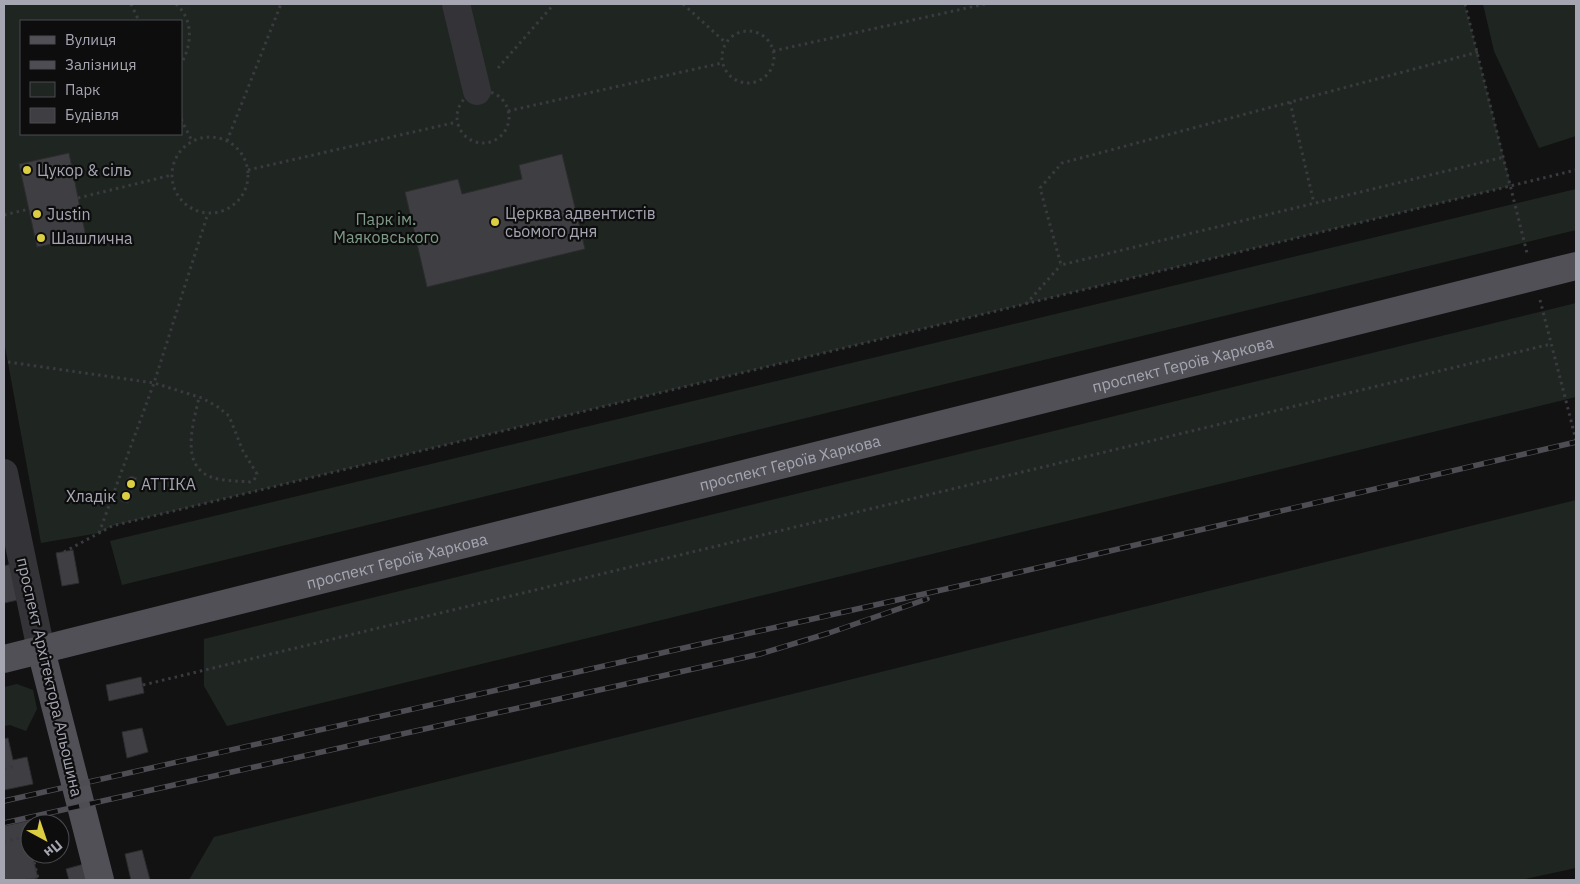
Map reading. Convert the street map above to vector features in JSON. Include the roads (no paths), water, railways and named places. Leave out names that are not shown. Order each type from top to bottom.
[{"type":"main road","name":"проспект Героїв Харкова","points":[[4,659],[1576,266]]},
{"type":"main road","name":"проспект Архітектора Альошина","points":[[41,650],[100,880]]},
{"type":"street","points":[[456,4],[480,87]]},
{"type":"street","name":"проспект Архітектора Альошина","points":[[4,473],[41,650]]},
{"type":"railway","points":[[4,801],[977,582],[1576,442]]},
{"type":"railway","points":[[4,823],[760,654],[829,633],[927,599]]},
{"type":"place","name":"Цукор & сіль","points":[[27,170]]},
{"type":"place","name":"Justin","points":[[37,214]]},
{"type":"place","name":"Церква адвентистів сьомого дня","points":[[495,222]]},
{"type":"place","name":"Шашлична","points":[[41,238]]},
{"type":"place","name":"АТТІКА","points":[[131,484]]},
{"type":"place","name":"Хладік","points":[[126,496]]},
{"type":"park label","name":"Парк ім. Маяковського","points":[[386,228]]}]
